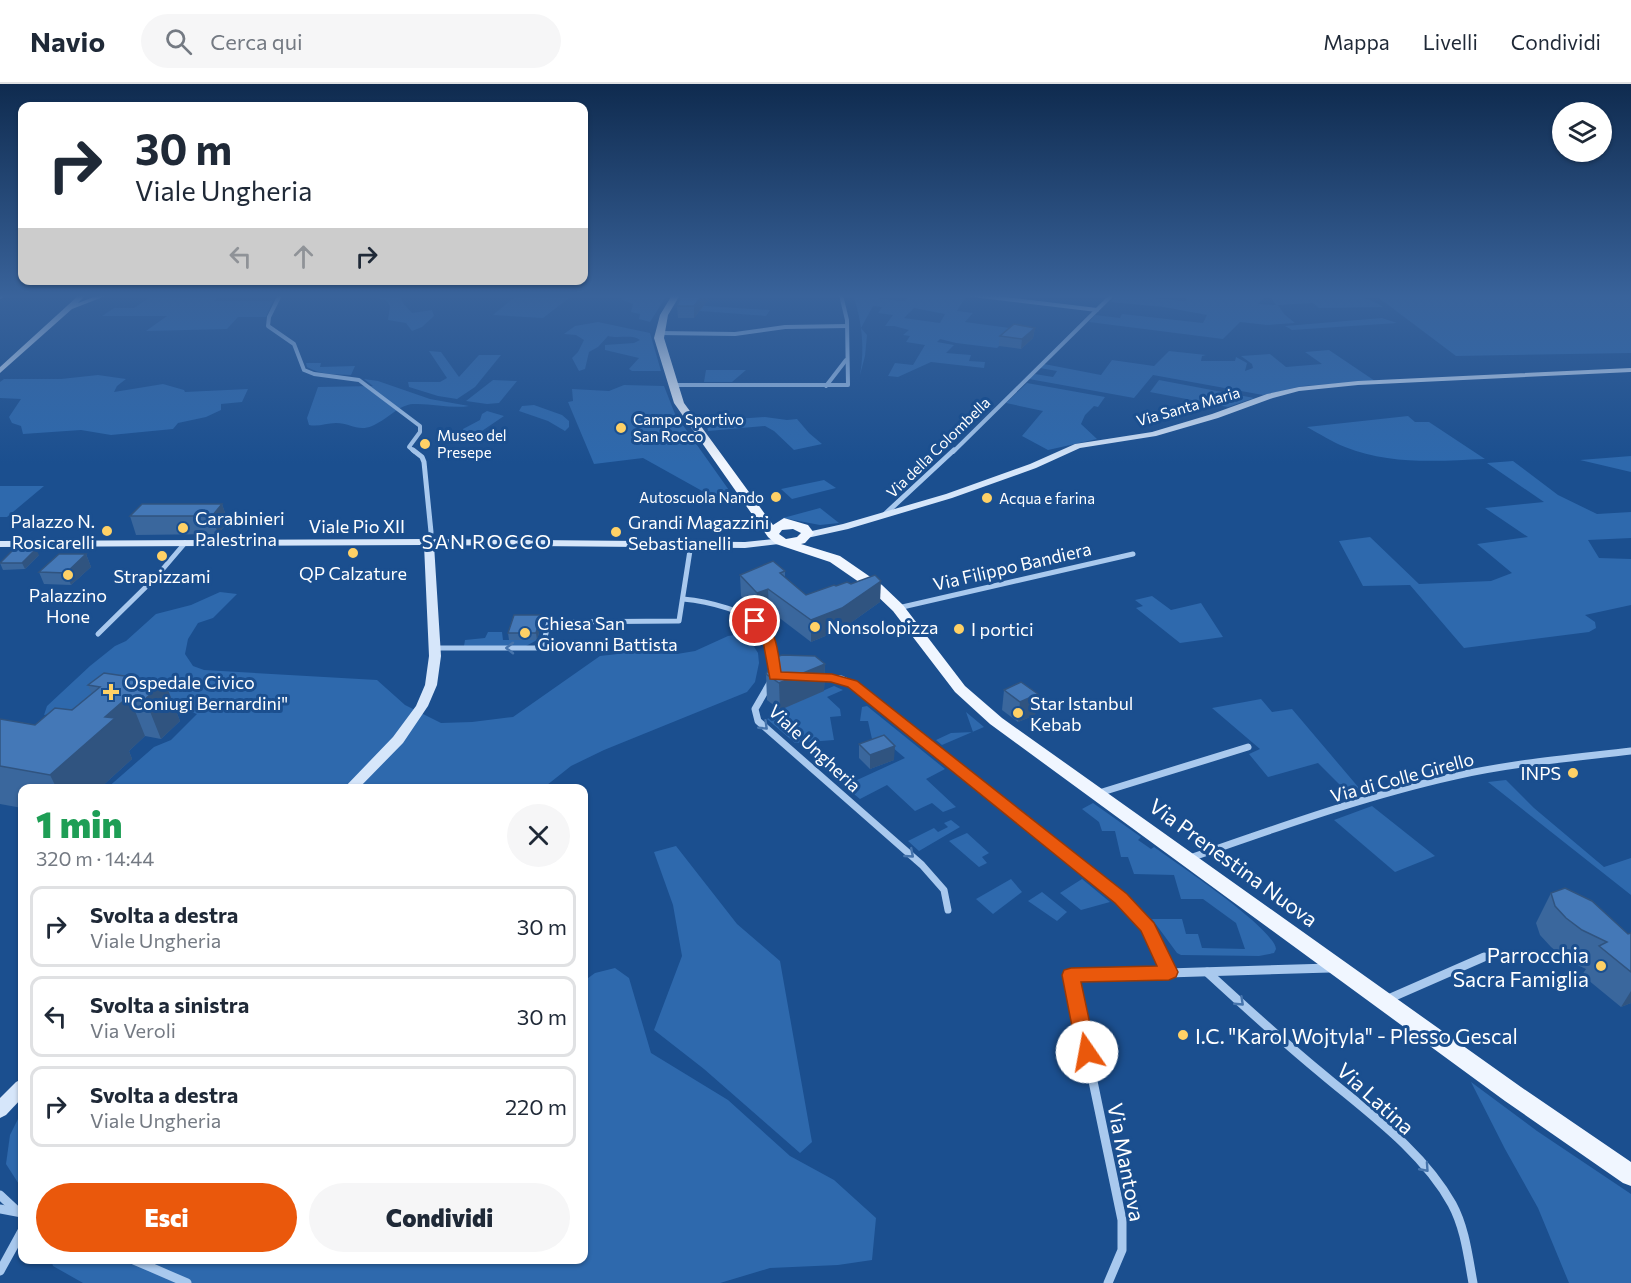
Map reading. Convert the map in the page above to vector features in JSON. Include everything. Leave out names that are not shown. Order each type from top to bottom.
[{"type":"main road","points":[[662,351],[681,408],[777,537],[799,541],[802,530]]},
{"type":"main road","points":[[761,515],[802,530]]},
{"type":"main road","points":[[777,537],[780,526],[802,530]]},
{"type":"main road","name":"Via Prenestina Nuova","points":[[802,530],[835,559],[877,588],[898,608],[968,698],[1532,1108],[1631,1175]]},
{"type":"main road","name":"Via Prenestina Nuova","points":[[777,537],[835,559]]},
{"type":"street","points":[[0,371],[22,351]]},
{"type":"street","points":[[297,351],[304,370],[314,374],[359,380],[420,426],[420,432],[409,447],[422,457],[424,462],[431,532],[429,542],[435,648],[434,676],[422,706],[392,747],[355,784]]},
{"type":"street","points":[[673,385],[742,384],[804,388],[848,385],[846,351]]},
{"type":"street","name":"Via della Colombella","points":[[884,515],[937,467],[1055,351]]},
{"type":"street","points":[[826,386],[846,359]]},
{"type":"street","name":"Via Santa Maria","points":[[802,530],[838,529],[999,478],[1078,446],[1153,434],[1221,414],[1270,396],[1303,388],[1631,370]]},
{"type":"street","name":"Viale Pio XII","points":[[0,544],[429,542],[749,545],[777,537]]},
{"type":"street","points":[[98,634],[164,569],[185,543]]},
{"type":"street","points":[[435,648],[542,648],[549,622],[680,621],[691,544]]},
{"type":"street","name":"Via Filippo Bandiera","points":[[898,608],[1133,554]]},
{"type":"street","name":"Viale Ungheria","points":[[683,599],[703,601],[759,623],[770,641],[775,676],[755,709],[758,721],[922,865],[944,890],[948,910]]},
{"type":"street","points":[[809,676],[841,679],[852,684],[1121,899],[1148,927],[1169,972],[1340,968]]},
{"type":"street","points":[[1097,794],[1248,747]]},
{"type":"street","name":"Via di Colle Girello","points":[[1187,858],[1354,803],[1445,778],[1631,751]]},
{"type":"street","points":[[1385,1001],[1484,957]]},
{"type":"street","name":"Via Mantova","points":[[1108,1283],[1122,1250],[1122,1220],[1071,975],[1169,972]]},
{"type":"street","name":"Via Latina","points":[[1208,972],[1427,1170],[1446,1194],[1458,1217],[1466,1241],[1473,1283]]},
{"type":"street","points":[[1,1110],[18,1091]]},
{"type":"street","points":[[0,1195],[18,1210]]},
{"type":"street","points":[[0,1209],[18,1211]]},
{"type":"street","points":[[0,1271],[18,1238]]},
{"type":"street","points":[[143,1264],[187,1283]]},
{"type":"shaded area","points":[[429,351],[441,352],[459,377],[479,355],[501,355],[475,387],[457,399],[409,387],[408,382],[440,382],[447,378]]},
{"type":"shaded area","points":[[591,351],[585,369],[579,371],[572,358],[578,352]]},
{"type":"shaded area","points":[[609,351],[655,351],[661,371],[632,371],[629,369],[639,358]]},
{"type":"shaded area","points":[[862,351],[865,351],[860,375]]},
{"type":"shaded area","points":[[921,351],[948,351],[946,353],[971,355],[969,361],[985,362],[984,368],[931,362],[898,377],[888,376],[895,363],[913,365]]},
{"type":"shaded area","points":[[1169,351],[1206,355],[1202,356],[1201,361],[1235,361],[1236,357],[1247,363],[1245,371],[1253,368],[1252,364],[1241,356],[1270,354],[1286,367],[1322,364],[1305,352],[1330,351],[1375,381],[1303,386],[1263,395],[1153,375],[1134,398],[1029,379],[1035,374],[1053,377],[1057,371],[1040,368],[1044,364],[1101,375],[1112,360],[1154,366]]},
{"type":"shaded area","points":[[1449,351],[1631,351],[1631,353],[1456,356]]},
{"type":"shaded area","points":[[306,363],[321,363],[320,367],[355,366],[351,375],[334,374],[312,370],[307,367]]},
{"type":"shaded area","points":[[706,370],[746,370],[732,382],[704,382]]},
{"type":"shaded area","points":[[98,375],[126,379],[117,386],[114,392],[163,384],[185,392],[248,389],[242,402],[221,404],[221,410],[206,417],[178,423],[173,429],[111,435],[81,430],[23,434],[21,426],[12,423],[9,417],[21,399],[0,398],[0,382],[4,379],[61,379]]},
{"type":"shaded area","points":[[364,379],[378,381],[430,399],[469,406],[408,405],[367,428],[336,423],[309,425],[307,418],[318,387],[373,386]]},
{"type":"shaded area","points":[[493,380],[517,381],[499,403],[466,401]]},
{"type":"shaded area","points":[[1159,380],[1254,398],[1228,407],[1150,392]]},
{"type":"shaded area","points":[[1027,383],[1105,397],[1098,407],[1094,406],[1085,415],[1081,424],[1097,439],[1048,450],[1022,436],[1043,411],[1006,403]]},
{"type":"shaded area","points":[[624,385],[664,386],[675,414],[731,493],[713,497],[643,458],[594,464],[568,402],[573,401],[572,389],[609,391]]},
{"type":"shaded area","points":[[534,405],[562,415],[569,421],[569,427],[565,431],[548,421],[519,411],[522,406]]},
{"type":"shaded area","points":[[487,411],[504,416],[476,435],[464,432],[463,429],[480,420],[482,414]]},
{"type":"shaded area","points":[[1408,416],[1415,422],[1429,422],[1485,459],[1414,460],[1379,457],[1345,447],[1307,427]]},
{"type":"shaded area","points":[[765,417],[797,419],[822,444],[794,450],[774,431],[765,426],[708,431],[706,421]]},
{"type":"shaded area","points":[[1631,456],[1631,472],[1580,460]]},
{"type":"shaded area","points":[[1513,461],[1558,495],[1597,514],[1631,512],[1631,538],[1588,540],[1599,558],[1631,559],[1631,605],[1585,615],[1595,622],[1596,628],[1589,632],[1464,648],[1410,585],[1363,586],[1339,541],[1370,537],[1419,584],[1491,581],[1512,573],[1477,544],[1528,537],[1485,508],[1544,502],[1487,463]]},
{"type":"shaded area","points":[[824,480],[836,488],[792,499],[781,489]]},
{"type":"shaded area","points":[[0,486],[44,486],[7,517],[0,517]]},
{"type":"shaded area","points":[[820,508],[839,523],[820,525],[783,518]]},
{"type":"shaded area","points":[[220,592],[237,594],[213,618],[198,623],[188,639],[185,654],[193,666],[204,670],[377,680],[405,705],[441,723],[513,717],[600,656],[626,653],[677,654],[695,651],[735,635],[751,642],[758,653],[759,663],[755,682],[747,692],[604,750],[571,766],[548,784],[112,784],[154,747],[171,740],[197,714],[173,705],[83,704],[68,711],[44,715],[47,706],[90,666],[115,646],[126,641],[156,614],[191,605]]},
{"type":"shaded area","points":[[1152,596],[1171,610],[1201,603],[1223,637],[1180,643],[1136,608],[1143,606],[1135,600]]},
{"type":"shaded area","points":[[488,632],[502,632],[503,640],[537,640],[526,646],[464,646],[465,640],[485,638]]},
{"type":"shaded area","points":[[834,686],[843,690],[827,697],[840,709],[841,716],[830,717],[834,740],[795,743],[767,719],[771,717],[769,714]]},
{"type":"shaded area","points":[[1261,699],[1272,712],[1292,709],[1359,788],[1347,792],[1318,763],[1268,777],[1249,754],[1260,749],[1212,708]]},
{"type":"shaded area","points":[[867,706],[945,769],[926,779],[956,807],[943,812],[932,803],[915,811],[887,785],[860,799],[844,786],[905,758],[892,747],[882,749],[872,739],[868,721],[860,721],[862,707]]},
{"type":"shaded area","points":[[966,712],[984,727],[973,732]]},
{"type":"shaded area","points":[[972,732],[942,745],[936,740],[951,733]]},
{"type":"shaded area","points":[[1506,780],[1534,808],[1604,867],[1631,858],[1631,895],[1488,782]]},
{"type":"shaded area","points":[[1093,803],[1141,837],[1138,840],[1151,849],[1154,847],[1202,881],[1259,926],[1271,939],[1276,949],[1274,953],[1259,956],[1181,955],[1177,953],[1152,919],[1182,919],[1186,934],[1198,934],[1202,948],[1245,949],[1236,923],[1203,899],[1181,899],[1174,875],[1134,874],[1128,857],[1121,857],[1115,831],[1102,831],[1099,822],[1082,809]]},
{"type":"shaded area","points":[[1372,806],[1435,856],[1395,872],[1334,820]]},
{"type":"shaded area","points":[[951,820],[960,827],[919,851],[908,841],[934,828],[938,832],[948,827],[944,823]]},
{"type":"shaded area","points":[[967,833],[989,853],[982,857],[987,863],[979,867],[949,841]]},
{"type":"shaded area","points":[[676,846],[737,924],[780,961],[812,1142],[800,1153],[704,1069],[654,1030],[682,956],[673,905],[654,852]]},
{"type":"shaded area","points":[[1011,879],[1022,892],[993,914],[976,899]]},
{"type":"shaded area","points":[[1082,879],[1110,902],[1081,910],[1060,893]]},
{"type":"shaded area","points":[[1042,892],[1067,912],[1057,921],[1028,901]]},
{"type":"shaded area","points":[[615,968],[629,978],[651,1053],[728,1100],[790,1156],[834,1180],[876,1218],[872,1260],[838,1265],[770,1268],[720,1283],[83,1283],[53,1266],[52,1264],[588,1264],[588,978],[595,973]]},
{"type":"shaded area","points":[[1471,1082],[1537,1131],[1631,1194],[1631,1283],[1569,1283],[1538,1208]]},
{"type":"shaded area","points":[[18,1119],[18,1183],[6,1164],[10,1135]]},
{"type":"building","points":[[142,504],[222,504],[212,516],[130,516]]},
{"type":"building","points":[[14,549],[36,549],[22,563],[0,563]]},
{"type":"building","points":[[59,554],[86,554],[66,573],[39,572]]},
{"type":"building","points":[[773,561],[785,571],[780,573],[806,595],[834,585],[847,582],[851,584],[875,575],[881,581],[842,608],[811,620],[768,589],[757,593],[740,575]]},
{"type":"building","points":[[514,615],[541,615],[536,633],[508,633]]},
{"type":"building","points":[[782,655],[815,656],[825,664],[779,683],[766,674],[776,657]]},
{"type":"building","points":[[104,673],[165,682],[145,699],[129,696],[105,717],[115,718],[50,775],[0,766],[0,719],[35,725],[55,708],[72,710],[100,687],[88,685]]},
{"type":"building","points":[[1021,682],[1038,694],[1020,702],[1004,690]]},
{"type":"building","points":[[884,735],[895,746],[870,755],[859,744]]},
{"type":"building","points":[[1565,888],[1592,901],[1628,934],[1631,933],[1631,972],[1599,946],[1607,942],[1582,930],[1555,906],[1551,893]]},
{"type":"place","name":"Campo Sportivo San Rocco","points":[[621,428]]},
{"type":"place","name":"Museo del Presepe","points":[[425,444]]},
{"type":"place","name":"Autoscuola Nando","points":[[776,497]]},
{"type":"place","name":"Acqua e farina","points":[[987,498]]},
{"type":"place","name":"Carabinieri Palestrina","points":[[183,528]]},
{"type":"place","name":"Palazzo N. Rosicarelli","points":[[107,531]]},
{"type":"place","name":"Grandi Magazzini Sebastianelli","points":[[616,532]]},
{"type":"place","name":"QP Calzature","points":[[353,553]]},
{"type":"place","name":"Strapizzami","points":[[162,556]]},
{"type":"place","name":"Palazzino Hone","points":[[68,575]]},
{"type":"place","name":"Nonsolopizza","points":[[815,627]]},
{"type":"place","name":"I portici","points":[[959,629]]},
{"type":"place","name":"Chiesa San Giovanni Battista","points":[[525,633]]},
{"type":"place","name":"Ospedale Civico \"Coniugi Bernardini\"","points":[[111,692]]},
{"type":"place","name":"Star Istanbul Kebab","points":[[1018,713]]},
{"type":"place","name":"INPS","points":[[1573,773]]},
{"type":"place","name":"Parrocchia Sacra Famiglia","points":[[1601,966]]},
{"type":"place","name":"I.C. \"Karol Wojtyla\" - Plesso Gescal","points":[[1183,1035]]},
{"type":"district","name":"SAN ROCCO","points":[[487,541]]},
{"type":"route","points":[[755,621],[765,631],[770,641],[775,676],[832,678],[852,684],[1121,899],[1148,927],[1159,946],[1169,972],[1071,975],[1087,1052]]}]
